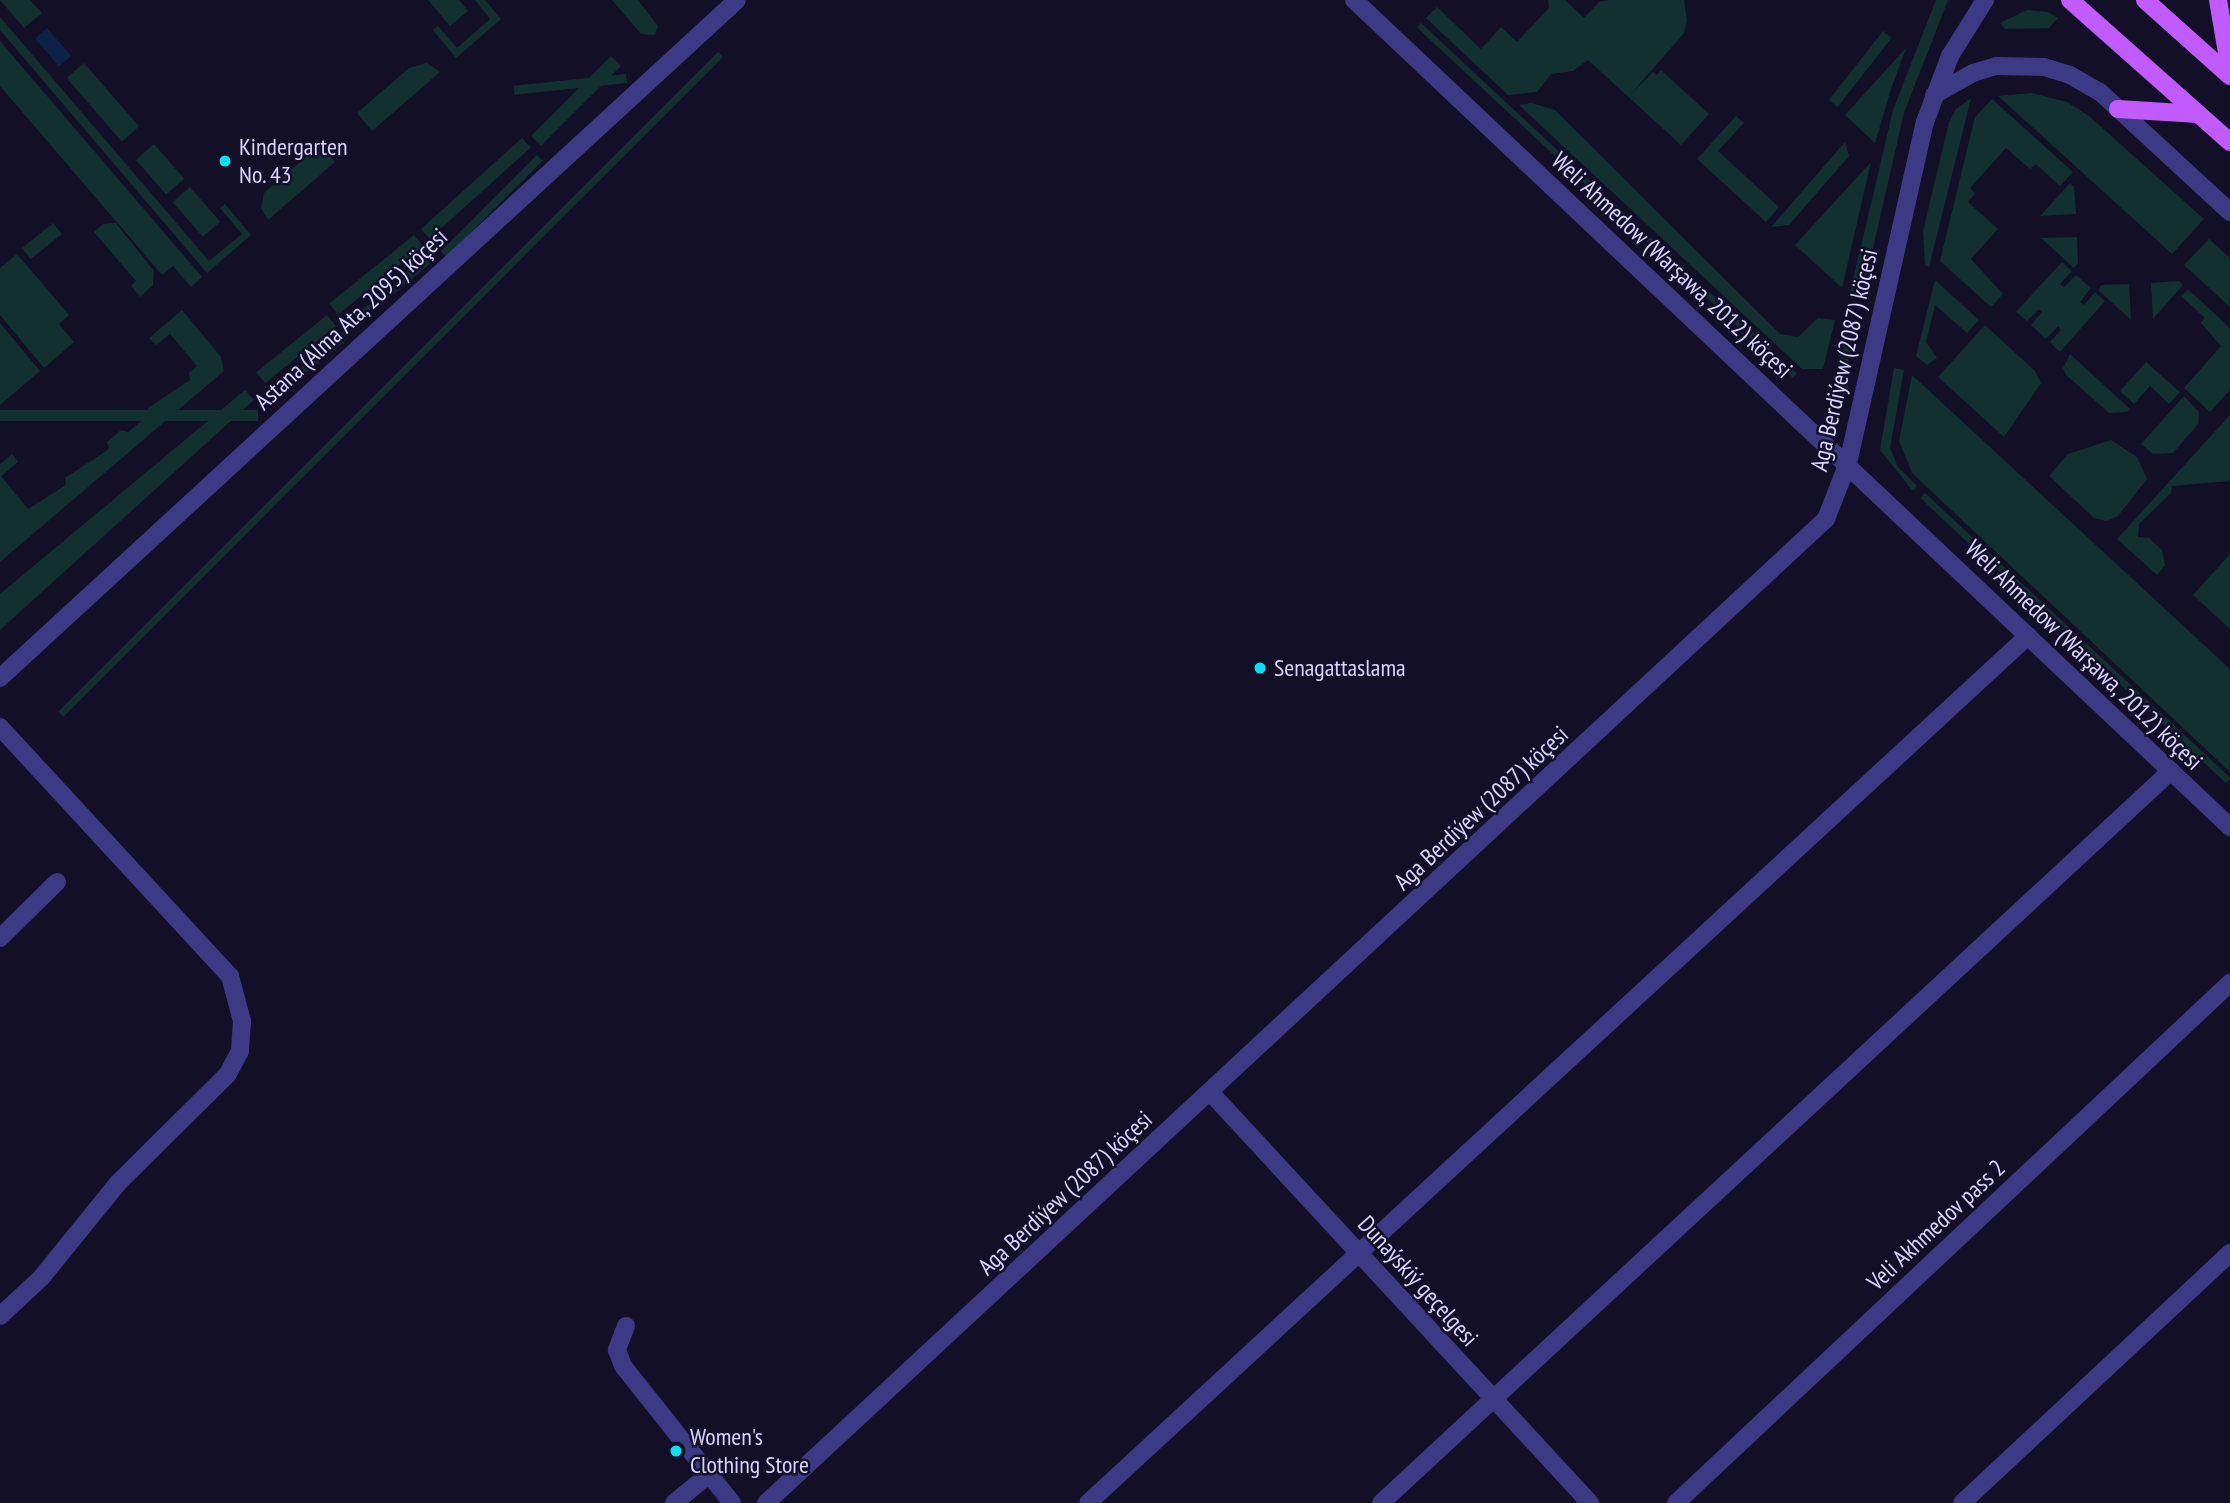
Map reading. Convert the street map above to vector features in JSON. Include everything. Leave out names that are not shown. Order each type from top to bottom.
[{"type":"main road","points":[[2070,0],[2230,142]]},
{"type":"main road","points":[[2145,0],[2230,73]]},
{"type":"main road","points":[[2219,0],[2230,73]]},
{"type":"main road","points":[[2118,109],[2198,114]]},
{"type":"street","name":"Astana (Alma Ata, 2095) köçesi","points":[[0,678],[737,0]]},
{"type":"street","name":"Weli Ahmedow (Warşawa, 2012) köçesi","points":[[1354,0],[1848,463],[2230,827]]},
{"type":"street","name":"Aga Berdiýew (2087) köçesi","points":[[766,1503],[1796,551],[1826,519],[1848,463],[1934,95],[1959,38],[1984,0]]},
{"type":"street","points":[[2219,0],[2230,9]]},
{"type":"street","points":[[1934,95],[1984,69],[2035,66],[2086,83],[2230,212]]},
{"type":"street","points":[[1088,1503],[2028,636]]},
{"type":"street","points":[[0,727],[230,976],[242,1021],[240,1051],[228,1074],[118,1183],[42,1278],[0,1316]]},
{"type":"street","points":[[1381,1503],[2171,771]]},
{"type":"street","points":[[0,938],[57,882]]},
{"type":"street","name":"Veli Akhmedov pass 2","points":[[1676,1503],[2230,983]]},
{"type":"street","name":"Dunaýskiý geçelgesi","points":[[1210,1092],[1590,1503]]},
{"type":"street","points":[[1962,1503],[2230,1253]]},
{"type":"street","points":[[626,1326],[617,1350],[623,1366],[707,1476],[732,1503]]},
{"type":"street","points":[[674,1503],[707,1476]]},
{"type":"green space","points":[[0,0],[30,0],[42,13],[24,28]]},
{"type":"green space","points":[[428,0],[459,0],[468,11],[450,26]]},
{"type":"green space","points":[[475,0],[485,0],[501,19],[456,58],[433,30],[438,26],[457,48],[490,19]]},
{"type":"green space","points":[[612,0],[638,0],[658,26],[655,35],[641,34]]},
{"type":"green space","points":[[1548,0],[1565,0],[1584,18],[1599,2],[1609,0],[1684,0],[1687,21],[1684,33],[1631,94],[1653,72],[1657,75],[1661,70],[1709,114],[1681,145],[1588,60],[1573,71],[1551,74],[1537,92],[1508,95],[1426,18],[1437,7],[1481,49],[1501,27],[1517,42],[1549,8]]},
{"type":"green space","points":[[1936,0],[1948,0],[1904,113],[1862,296],[1850,293],[1893,110]]},
{"type":"green space","points":[[2027,10],[2048,12],[2058,18],[2049,28],[2005,29],[2000,23]]},
{"type":"green space","points":[[0,17],[209,261],[242,234],[220,208],[225,204],[251,235],[207,273],[0,30]]},
{"type":"green space","points":[[1421,23],[1797,374],[1793,378],[1417,27]]},
{"type":"green space","points":[[1883,31],[1892,38],[1837,107],[1829,100]]},
{"type":"green space","points":[[0,41],[202,277],[191,287],[173,266],[162,275],[0,86]]},
{"type":"green space","points":[[1906,48],[1891,89],[1875,143],[1845,115]]},
{"type":"green space","points":[[718,52],[723,57],[63,717],[58,712]]},
{"type":"green space","points":[[611,56],[621,66],[541,146],[531,136]]},
{"type":"green space","points":[[84,63],[139,126],[122,141],[67,78]]},
{"type":"green space","points":[[427,63],[440,72],[372,131],[357,113],[409,68]]},
{"type":"green space","points":[[626,74],[627,83],[515,95],[514,86]]},
{"type":"green space","points":[[2032,93],[2067,102],[2089,116],[2204,219],[2172,254],[1998,96]]},
{"type":"green space","points":[[1971,98],[1929,267],[1925,265],[1923,231],[1949,122],[1956,109]]},
{"type":"green space","points":[[1992,99],[2073,172],[2060,186],[2036,164],[2030,169],[2006,148],[1970,188],[1975,193],[1968,202],[1998,229],[1971,259],[2003,294],[1991,307],[1940,261],[1975,117]]},
{"type":"green space","points":[[1531,103],[1555,110],[1780,334],[1798,337],[1818,318],[1835,320],[1823,369],[1802,369],[1519,105]]},
{"type":"green space","points":[[1736,116],[1744,123],[1718,151],[1779,207],[1766,222],[1697,159]]},
{"type":"green space","points":[[522,138],[531,148],[430,239],[421,229]]},
{"type":"green space","points":[[1845,142],[1849,156],[1789,225],[1771,227]]},
{"type":"green space","points":[[154,144],[184,179],[166,194],[136,160]]},
{"type":"green space","points":[[321,144],[335,162],[268,220],[261,208],[264,193]]},
{"type":"green space","points":[[537,155],[543,161],[446,257],[441,251]]},
{"type":"green space","points":[[1871,162],[1842,288],[1795,245]]},
{"type":"green space","points":[[2070,183],[2074,187],[2076,214],[2040,216]]},
{"type":"green space","points":[[190,187],[220,222],[203,237],[173,202]]},
{"type":"green space","points":[[53,223],[62,234],[31,259],[22,248]]},
{"type":"green space","points":[[116,223],[154,271],[153,285],[140,297],[131,286],[136,281],[94,232],[103,224]]},
{"type":"green space","points":[[414,235],[423,246],[338,314],[329,304]]},
{"type":"green space","points":[[2077,237],[2078,263],[2074,268],[2041,238]]},
{"type":"green space","points":[[2209,239],[2230,258],[2230,307],[2184,265]]},
{"type":"green space","points":[[430,253],[435,259],[351,330],[346,324]]},
{"type":"green space","points":[[17,254],[69,315],[59,324],[74,342],[44,368],[0,315],[0,268]]},
{"type":"green space","points":[[2062,262],[2072,271],[2060,284],[2064,287],[2076,275],[2091,288],[2080,302],[2084,305],[2095,292],[2105,301],[2060,352],[2050,342],[2061,330],[2058,326],[2046,339],[2031,325],[2042,312],[2039,309],[2027,321],[2016,312]]},
{"type":"green space","points":[[1935,280],[1979,320],[1967,333],[1935,305],[1926,342],[1937,358],[1927,365],[1916,356]]},
{"type":"green space","points":[[2179,281],[2183,285],[2153,319],[2151,283]]},
{"type":"green space","points":[[2129,284],[2131,320],[2098,290],[2102,285]]},
{"type":"green space","points":[[2188,289],[2230,328],[2230,390],[2210,412],[2184,388],[2221,346],[2201,323],[2205,318],[2181,296]]},
{"type":"green space","points":[[182,310],[221,357],[224,371],[0,562],[0,464],[12,454],[18,462],[1,476],[28,509],[66,485],[65,478],[109,449],[107,442],[121,430],[128,432],[149,415],[148,408],[190,380],[189,373],[197,366],[170,334],[156,345],[149,338]]},
{"type":"green space","points":[[327,315],[336,326],[265,383],[256,372]]},
{"type":"green space","points":[[1845,318],[1856,320],[1847,372],[1836,370]]},
{"type":"green space","points":[[0,323],[40,371],[0,405]]},
{"type":"green space","points":[[1985,325],[2035,371],[2041,383],[2004,437],[1938,377]]},
{"type":"green space","points":[[343,332],[348,338],[278,397],[273,390]]},
{"type":"green space","points":[[2070,354],[2130,409],[2127,412],[2109,413],[2066,375],[2063,368]]},
{"type":"green space","points":[[2146,362],[2180,392],[2169,404],[2150,386],[2134,404],[2120,391]]},
{"type":"green space","points":[[1894,368],[1904,370],[1890,448],[1898,467],[1917,486],[1913,491],[1880,450]]},
{"type":"green space","points":[[1912,375],[2230,669],[2230,772],[1912,473],[1899,441]]},
{"type":"green space","points":[[245,390],[254,400],[0,630],[0,594]]},
{"type":"green space","points":[[2184,396],[2199,412],[2198,424],[2173,453],[2153,454],[2141,444]]},
{"type":"green space","points":[[0,410],[258,410],[258,421],[0,421]]},
{"type":"green space","points":[[2230,415],[2230,481],[2172,486],[2171,493],[2139,524],[2138,537],[2149,538],[2162,550],[2165,565],[2157,575],[2117,539]]},
{"type":"green space","points":[[2111,440],[2137,457],[2147,479],[2118,516],[2106,521],[2094,518],[2049,476],[2068,454]]},
{"type":"green space","points":[[1925,493],[2230,777],[2226,783],[1920,498]]},
{"type":"green space","points":[[2230,554],[2230,629],[2193,595]]},
{"type":"water","points":[[47,28],[71,56],[59,66],[35,38]]},
{"type":"place","name":"Kindergarten No. 43","points":[[225,161]]},
{"type":"place","name":"Senagattaslama","points":[[1260,668]]},
{"type":"place","name":"Women's Clothing Store","points":[[676,1451]]}]
